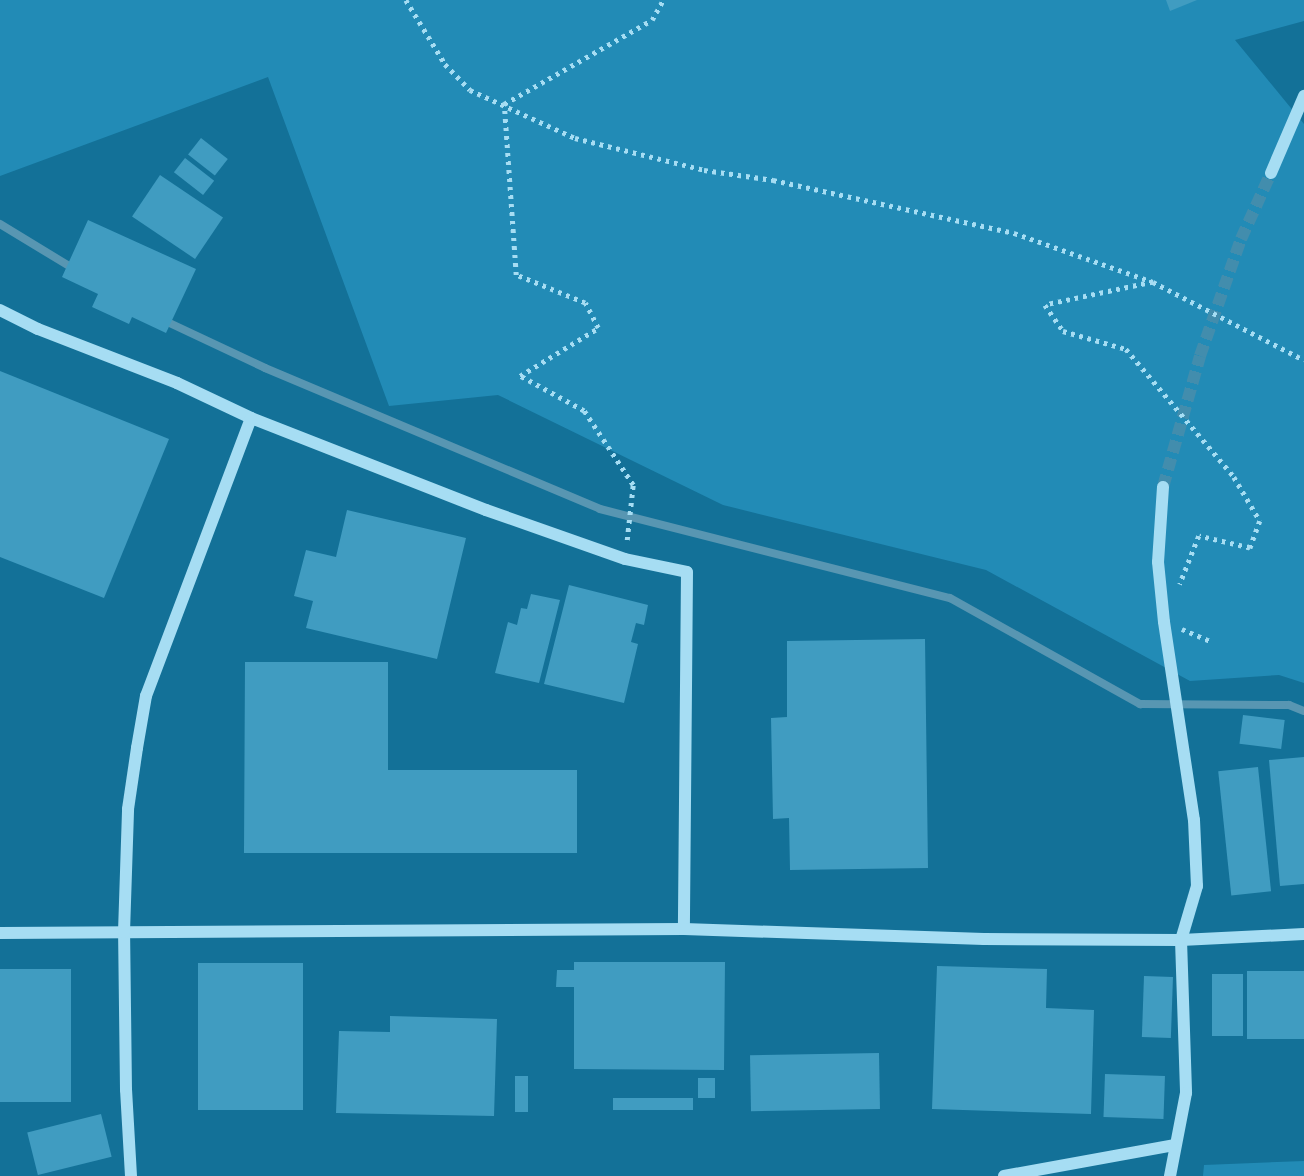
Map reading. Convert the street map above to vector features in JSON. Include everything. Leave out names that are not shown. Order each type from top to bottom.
[{"type":"street","points":[[1271,173],[1304,96]]},
{"type":"street","points":[[0,310],[38,329],[177,383],[251,418],[486,510],[625,559],[687,572],[684,929]]},
{"type":"street","points":[[131,1176],[126,1090],[124,932],[128,808],[146,696],[251,418]]},
{"type":"street","points":[[1163,487],[1158,562],[1164,622],[1194,820],[1197,886],[1181,940],[1186,1093],[1170,1176]]},
{"type":"street","points":[[0,933],[684,929],[984,939],[1181,940],[1304,934]]},
{"type":"street","points":[[1004,1176],[1038,1173],[1175,1144]]},
{"type":"path","points":[[406,0],[445,64],[470,90],[575,138],[704,170],[773,180],[1014,233],[1153,282],[1304,360]]},
{"type":"path","points":[[504,104],[652,20],[663,0]]},
{"type":"path","points":[[504,104],[516,275],[585,303],[598,328],[520,376],[584,411],[633,485],[625,559]]},
{"type":"path","points":[[1153,282],[1045,305],[1063,331],[1126,349],[1170,397],[1234,477],[1260,521],[1250,548],[1199,537],[1179,585]]},
{"type":"path","points":[[1164,622],[1210,641]]},
{"type":"shaded area","points":[[0,0],[1304,0],[1304,21],[1235,40],[1304,124],[1304,683],[1279,675],[1190,681],[986,570],[723,505],[498,395],[389,406],[268,77],[0,176]]},
{"type":"shaded area","points":[[1304,1161],[1304,1176],[1203,1176],[1204,1165]]},
{"type":"building","points":[[1166,0],[1197,0],[1170,11]]},
{"type":"building","points":[[201,138],[228,159],[215,175],[188,155]]},
{"type":"building","points":[[185,158],[214,181],[203,195],[174,172]]},
{"type":"building","points":[[160,175],[223,217],[195,259],[132,216]]},
{"type":"building","points":[[88,220],[196,269],[166,333],[132,317],[129,324],[92,307],[98,294],[62,277]]},
{"type":"building","points":[[0,371],[169,439],[104,598],[0,557]]},
{"type":"building","points":[[347,510],[466,538],[437,659],[306,628],[313,601],[294,596],[306,550],[336,557]]},
{"type":"building","points":[[569,585],[648,605],[644,625],[636,623],[631,642],[638,644],[624,703],[544,684]]},
{"type":"building","points":[[531,594],[560,600],[539,683],[495,673],[508,622],[517,625],[521,608],[527,609]]},
{"type":"building","points":[[925,639],[928,868],[790,870],[789,818],[773,819],[771,718],[787,717],[787,641]]},
{"type":"building","points":[[245,662],[388,662],[388,770],[577,770],[577,853],[244,853]]},
{"type":"building","points":[[1243,715],[1285,720],[1281,749],[1239,744]]},
{"type":"building","points":[[1304,757],[1304,884],[1280,886],[1269,760]]},
{"type":"building","points":[[1258,767],[1271,891],[1231,895],[1218,771]]},
{"type":"building","points":[[574,962],[725,962],[724,1070],[574,1069],[574,987],[556,987],[557,970],[574,970]]},
{"type":"building","points":[[198,963],[303,963],[303,1110],[198,1110]]},
{"type":"building","points":[[937,966],[1047,969],[1046,1008],[1094,1010],[1091,1114],[932,1109]]},
{"type":"building","points":[[0,969],[71,969],[71,1102],[0,1102]]},
{"type":"building","points":[[1247,971],[1304,971],[1304,1039],[1247,1039]]},
{"type":"building","points":[[1212,974],[1243,974],[1243,1036],[1212,1036]]},
{"type":"building","points":[[1144,976],[1173,977],[1171,1038],[1142,1037]]},
{"type":"building","points":[[390,1016],[497,1019],[494,1116],[336,1113],[339,1031],[390,1032]]},
{"type":"building","points":[[879,1053],[880,1109],[751,1111],[750,1055]]},
{"type":"building","points":[[1105,1074],[1165,1076],[1163,1119],[1103,1117]]},
{"type":"building","points":[[515,1076],[528,1076],[528,1112],[515,1112]]},
{"type":"building","points":[[698,1078],[715,1078],[715,1098],[698,1098]]},
{"type":"building","points":[[613,1098],[693,1098],[693,1110],[613,1110]]},
{"type":"building","points":[[101,1114],[112,1157],[38,1175],[27,1132]]},
{"type":"waterway","points":[[0,224],[74,269]]},
{"type":"waterway","points":[[161,319],[265,368],[600,509],[950,598],[1140,704],[1289,705],[1304,711]]},
{"type":"tunnel","points":[[1163,487],[1200,356],[1241,239],[1271,173]]}]
